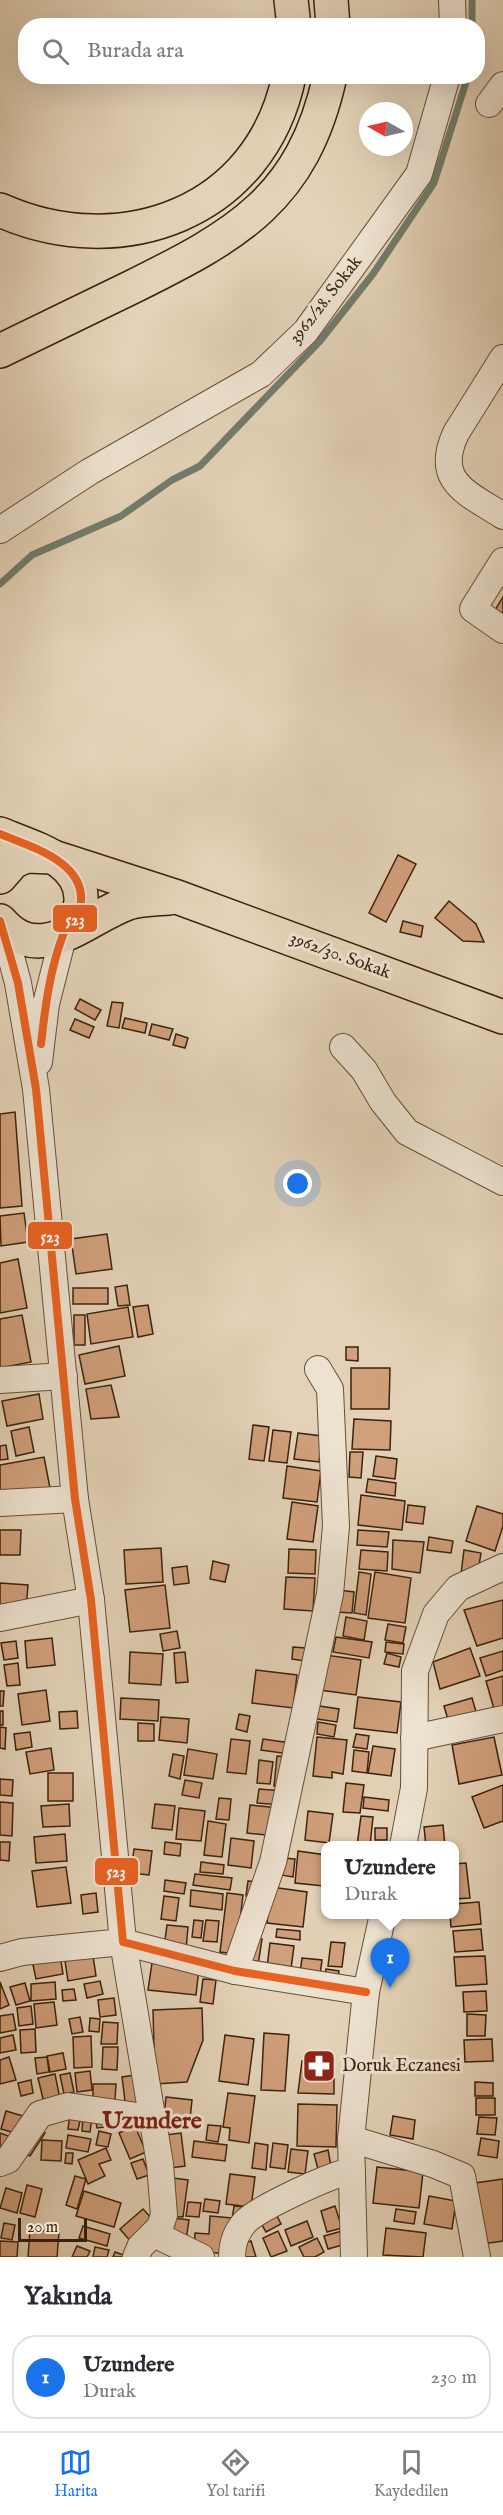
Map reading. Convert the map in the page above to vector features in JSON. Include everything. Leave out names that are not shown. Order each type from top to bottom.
[{"type":"main road","points":[[291,0],[293,18]]},
{"type":"main road","points":[[331,0],[332,18]]},
{"type":"main road","points":[[0,210],[17,218],[62,229],[114,230],[145,226],[213,199],[253,160],[268,138],[279,113],[286,84]]},
{"type":"main road","points":[[0,351],[207,249],[249,220],[285,179],[310,141],[321,116],[328,84]]},
{"type":"main road","points":[[0,834],[65,864],[75,875],[81,897],[77,918],[64,933]]},
{"type":"main road","points":[[0,877],[9,866],[26,856],[52,857]]},
{"type":"main road","name":"3962/30. Sokak","points":[[52,857],[177,897],[503,1017]]},
{"type":"main road","points":[[1,921],[22,940],[36,942],[51,940],[129,903],[177,897]]},
{"type":"street","points":[[452,0],[453,18]]},
{"type":"street","name":"3962/28. Sokak","points":[[0,530],[89,472],[261,374],[306,331],[419,174],[445,84]]},
{"type":"street","points":[[503,358],[456,433],[450,446],[448,465],[455,484],[503,516]]},
{"type":"street","points":[[503,561],[473,609],[503,630]]},
{"type":"street","points":[[1,921],[18,982],[36,1089],[75,1499],[91,1600],[123,1942],[160,2164],[164,2215],[154,2234],[140,2247],[136,2257]]},
{"type":"street","points":[[36,1089],[46,1004],[64,933]]},
{"type":"street","points":[[343,1047],[364,1070],[383,1102],[407,1132],[503,1182]]},
{"type":"street","points":[[235,1971],[273,1862],[330,1594],[336,1527],[330,1389],[318,1369]]},
{"type":"street","points":[[0,1380],[64,1376]]},
{"type":"street","points":[[0,1503],[75,1499]]},
{"type":"street","points":[[404,1841],[414,1788],[415,1671],[436,1614],[458,1588],[503,1567]]},
{"type":"street","points":[[0,1618],[91,1600]]},
{"type":"street","points":[[414,1738],[503,1719]]},
{"type":"street","points":[[354,2257],[351,2139],[366,1992],[381,1919]]},
{"type":"street","points":[[0,1958],[22,1952],[123,1942],[235,1971],[366,1992]]},
{"type":"street","points":[[0,2163],[8,2160],[40,2114],[68,2106],[151,2118]]},
{"type":"street","points":[[351,2139],[433,2164],[462,2176],[477,2257]]},
{"type":"street","points":[[232,2257],[238,2230],[250,2217],[332,2176],[352,2171]]},
{"type":"street","points":[[154,2234],[201,2257]]},
{"type":"building","points":[[503,597],[503,615],[495,610]]},
{"type":"building","points":[[398,855],[416,864],[386,922],[369,913]]},
{"type":"building","points":[[449,901],[476,924],[484,942],[463,941],[435,918]]},
{"type":"building","points":[[403,921],[423,926],[421,937],[400,932]]},
{"type":"building","points":[[80,999],[101,1010],[95,1020],[75,1009]]},
{"type":"building","points":[[112,1002],[123,1003],[119,1028],[107,1026]]},
{"type":"building","points":[[125,1018],[147,1023],[145,1033],[122,1028]]},
{"type":"building","points":[[75,1019],[94,1027],[89,1038],[70,1030]]},
{"type":"building","points":[[152,1024],[173,1029],[169,1040],[149,1035]]},
{"type":"building","points":[[176,1034],[188,1038],[185,1048],[173,1045]]},
{"type":"building","points":[[15,1112],[22,1206],[0,1208],[0,1114]]},
{"type":"building","points":[[24,1213],[28,1242],[1,1246],[0,1216]]},
{"type":"building","points":[[107,1234],[112,1269],[76,1274],[71,1239]]},
{"type":"building","points":[[18,1259],[27,1308],[0,1313],[0,1263]]},
{"type":"building","points":[[127,1285],[130,1305],[118,1306],[115,1287]]},
{"type":"building","points":[[73,1288],[108,1288],[108,1304],[73,1304]]},
{"type":"building","points":[[148,1305],[153,1334],[138,1337],[133,1307]]},
{"type":"building","points":[[128,1307],[133,1337],[91,1344],[87,1314]]},
{"type":"building","points":[[22,1315],[31,1362],[0,1368],[0,1319]]},
{"type":"building","points":[[74,1315],[85,1315],[85,1345],[74,1345]]},
{"type":"building","points":[[119,1346],[125,1376],[85,1384],[79,1355]]},
{"type":"building","points":[[346,1347],[358,1347],[358,1361],[346,1360]]},
{"type":"building","points":[[351,1368],[390,1368],[389,1409],[351,1409]]},
{"type":"building","points":[[111,1385],[119,1417],[91,1419],[86,1389]]},
{"type":"building","points":[[39,1394],[43,1419],[7,1426],[2,1401]]},
{"type":"building","points":[[354,1419],[391,1421],[390,1450],[352,1449]]},
{"type":"building","points":[[253,1425],[269,1427],[264,1461],[249,1459]]},
{"type":"building","points":[[29,1427],[34,1452],[16,1456],[11,1431]]},
{"type":"building","points":[[273,1430],[291,1432],[287,1463],[269,1461]]},
{"type":"building","points":[[298,1433],[322,1436],[319,1462],[294,1459]]},
{"type":"building","points":[[6,1445],[8,1459],[0,1460],[0,1446]]},
{"type":"building","points":[[350,1452],[363,1452],[361,1478],[349,1477]]},
{"type":"building","points":[[376,1456],[397,1459],[395,1479],[373,1476]]},
{"type":"building","points":[[44,1457],[50,1488],[0,1497],[0,1465]]},
{"type":"building","points":[[287,1466],[321,1471],[317,1502],[283,1498]]},
{"type":"building","points":[[368,1479],[396,1483],[395,1496],[366,1492]]},
{"type":"building","points":[[361,1495],[405,1501],[402,1530],[358,1525]]},
{"type":"building","points":[[292,1502],[318,1506],[313,1542],[287,1539]]},
{"type":"building","points":[[408,1505],[425,1507],[423,1524],[406,1522]]},
{"type":"building","points":[[477,1506],[503,1514],[503,1526],[495,1551],[466,1541]]},
{"type":"building","points":[[0,1530],[21,1530],[20,1555],[0,1555]]},
{"type":"building","points":[[358,1530],[389,1532],[387,1547],[357,1545]]},
{"type":"building","points":[[429,1537],[453,1541],[451,1553],[427,1550]]},
{"type":"building","points":[[393,1540],[424,1542],[420,1573],[392,1569]]},
{"type":"building","points":[[161,1548],[163,1582],[126,1584],[124,1550]]},
{"type":"building","points":[[289,1549],[316,1550],[315,1574],[288,1573]]},
{"type":"building","points":[[361,1550],[388,1552],[387,1571],[359,1569]]},
{"type":"building","points":[[464,1550],[481,1553],[477,1577],[461,1574]]},
{"type":"building","points":[[213,1561],[229,1565],[225,1582],[210,1579]]},
{"type":"building","points":[[187,1566],[189,1583],[174,1585],[172,1568]]},
{"type":"building","points":[[359,1572],[371,1574],[366,1615],[354,1613]]},
{"type":"building","points":[[375,1572],[411,1578],[405,1623],[368,1618]]},
{"type":"building","points":[[286,1577],[315,1578],[313,1611],[284,1609]]},
{"type":"building","points":[[0,1583],[28,1585],[26,1610],[0,1608]]},
{"type":"building","points":[[165,1585],[170,1628],[130,1632],[125,1590]]},
{"type":"building","points":[[338,1590],[354,1592],[352,1613],[336,1612]]},
{"type":"building","points":[[503,1600],[503,1638],[477,1646],[464,1610]]},
{"type":"building","points":[[346,1617],[367,1621],[364,1640],[343,1636]]},
{"type":"building","points":[[388,1624],[406,1627],[403,1643],[385,1640]]},
{"type":"building","points":[[177,1631],[180,1648],[163,1651],[160,1634]]},
{"type":"building","points":[[336,1637],[372,1642],[369,1658],[333,1652]]},
{"type":"building","points":[[52,1638],[55,1665],[27,1668],[25,1641]]},
{"type":"building","points":[[16,1641],[18,1658],[4,1660],[1,1643]]},
{"type":"building","points":[[386,1642],[404,1644],[403,1654],[385,1652]]},
{"type":"building","points":[[293,1647],[306,1648],[305,1661],[292,1659]]},
{"type":"building","points":[[470,1648],[480,1676],[440,1689],[433,1662]]},
{"type":"building","points":[[503,1651],[503,1670],[486,1676],[480,1658]]},
{"type":"building","points":[[130,1652],[163,1654],[161,1685],[129,1683]]},
{"type":"building","points":[[185,1652],[188,1682],[176,1683],[174,1653]]},
{"type":"building","points":[[387,1653],[401,1657],[399,1667],[384,1664]]},
{"type":"building","points":[[325,1655],[361,1660],[356,1695],[320,1690]]},
{"type":"building","points":[[18,1663],[20,1685],[7,1686],[4,1665]]},
{"type":"building","points":[[256,1670],[297,1675],[293,1708],[252,1703]]},
{"type":"building","points":[[503,1676],[503,1714],[496,1716],[486,1681]]},
{"type":"building","points":[[46,1690],[50,1721],[22,1725],[18,1694]]},
{"type":"building","points":[[0,1691],[4,1691],[3,1706],[0,1706]]},
{"type":"building","points":[[358,1697],[401,1702],[397,1733],[354,1728]]},
{"type":"building","points":[[121,1698],[159,1700],[158,1721],[120,1719]]},
{"type":"building","points":[[472,1698],[477,1715],[449,1723],[444,1706]]},
{"type":"building","points":[[313,1705],[339,1709],[337,1722],[311,1718]]},
{"type":"building","points":[[0,1711],[3,1711],[3,1725],[0,1725]]},
{"type":"building","points":[[77,1711],[78,1728],[60,1729],[59,1712]]},
{"type":"building","points":[[239,1714],[250,1716],[247,1732],[236,1729]]},
{"type":"building","points":[[161,1717],[189,1719],[187,1743],[159,1740]]},
{"type":"building","points":[[318,1722],[336,1725],[334,1737],[317,1734]]},
{"type":"building","points":[[138,1723],[154,1724],[154,1741],[138,1741]]},
{"type":"building","points":[[0,1727],[6,1728],[5,1749],[0,1748]]},
{"type":"building","points":[[30,1732],[32,1747],[16,1750],[14,1734]]},
{"type":"building","points":[[356,1734],[369,1736],[367,1749],[353,1747]]},
{"type":"building","points":[[317,1737],[347,1740],[343,1774],[332,1772],[332,1778],[313,1776]]},
{"type":"building","points":[[494,1737],[502,1775],[459,1784],[452,1745]]},
{"type":"building","points":[[231,1739],[250,1741],[246,1774],[227,1772]]},
{"type":"building","points":[[263,1739],[290,1743],[289,1754],[261,1750]]},
{"type":"building","points":[[373,1746],[395,1749],[391,1776],[368,1773]]},
{"type":"building","points":[[51,1748],[54,1770],[30,1774],[26,1752]]},
{"type":"building","points":[[188,1749],[217,1754],[213,1779],[184,1775]]},
{"type":"building","points":[[354,1750],[369,1752],[367,1773],[352,1771]]},
{"type":"building","points":[[173,1754],[184,1756],[180,1779],[169,1776]]},
{"type":"building","points":[[277,1756],[288,1757],[285,1787],[274,1786]]},
{"type":"building","points":[[259,1760],[273,1762],[270,1784],[257,1783]]},
{"type":"building","points":[[48,1773],[73,1773],[73,1801],[48,1801]]},
{"type":"building","points":[[0,1779],[13,1780],[12,1796],[0,1795]]},
{"type":"building","points":[[185,1780],[202,1783],[199,1798],[182,1795]]},
{"type":"building","points":[[346,1783],[364,1785],[360,1813],[343,1812]]},
{"type":"building","points":[[503,1785],[503,1821],[484,1828],[472,1797]]},
{"type":"building","points":[[259,1789],[283,1791],[282,1805],[257,1803]]},
{"type":"building","points":[[364,1797],[389,1800],[388,1811],[363,1808]]},
{"type":"building","points":[[219,1798],[231,1799],[229,1820],[216,1819]]},
{"type":"building","points":[[0,1802],[13,1803],[12,1836],[0,1835]]},
{"type":"building","points":[[69,1804],[70,1826],[43,1827],[41,1806]]},
{"type":"building","points":[[155,1804],[175,1806],[172,1830],[152,1828]]},
{"type":"building","points":[[250,1805],[280,1808],[277,1836],[247,1833]]},
{"type":"building","points":[[179,1808],[205,1811],[201,1841],[176,1839]]},
{"type":"building","points":[[308,1811],[333,1814],[329,1841],[305,1840]]},
{"type":"building","points":[[361,1816],[373,1817],[371,1841],[358,1841]]},
{"type":"building","points":[[208,1821],[226,1824],[222,1857],[204,1855]]},
{"type":"building","points":[[443,1825],[445,1841],[425,1841],[424,1827]]},
{"type":"building","points":[[375,1828],[387,1828],[387,1840],[375,1840]]},
{"type":"building","points":[[65,1834],[67,1861],[36,1863],[34,1837]]},
{"type":"building","points":[[231,1838],[254,1841],[251,1868],[228,1865]]},
{"type":"building","points":[[0,1842],[10,1842],[9,1861],[0,1860]]},
{"type":"building","points":[[165,1842],[181,1844],[180,1856],[164,1854]]},
{"type":"building","points":[[134,1849],[152,1851],[149,1875],[131,1873]]},
{"type":"building","points":[[298,1851],[321,1854],[321,1886],[295,1883]]},
{"type":"building","points":[[283,1858],[295,1859],[293,1877],[281,1875]]},
{"type":"building","points":[[201,1862],[224,1865],[223,1874],[200,1872]]},
{"type":"building","points":[[466,1863],[470,1898],[459,1899],[459,1864]]},
{"type":"building","points":[[66,1867],[71,1903],[37,1907],[32,1871]]},
{"type":"building","points":[[195,1874],[232,1878],[230,1890],[193,1885]]},
{"type":"building","points":[[165,1880],[186,1883],[184,1894],[164,1891]]},
{"type":"building","points":[[248,1881],[260,1882],[259,1898],[246,1896]]},
{"type":"building","points":[[271,1887],[307,1892],[303,1927],[267,1923]]},
{"type":"building","points":[[191,1890],[223,1894],[222,1910],[190,1906]]},
{"type":"building","points":[[96,1893],[98,1912],[83,1914],[81,1895]]},
{"type":"building","points":[[227,1893],[243,1895],[236,1954],[220,1952]]},
{"type":"building","points":[[164,1896],[179,1898],[176,1921],[161,1919]]},
{"type":"building","points":[[479,1902],[481,1924],[451,1927],[450,1919],[459,1919],[459,1904]]},
{"type":"building","points":[[194,1920],[203,1921],[201,1938],[192,1937]]},
{"type":"building","points":[[206,1920],[219,1921],[217,1942],[203,1941]]},
{"type":"building","points":[[167,1925],[188,1927],[186,1950],[164,1947]]},
{"type":"building","points":[[277,1929],[300,1931],[300,1940],[276,1937]]},
{"type":"building","points":[[481,1929],[483,1950],[455,1952],[453,1931]]},
{"type":"building","points":[[250,1937],[262,1939],[258,1965],[246,1963]]},
{"type":"building","points":[[331,1942],[345,1943],[342,1967],[328,1966]]},
{"type":"building","points":[[270,1943],[294,1946],[291,1969],[267,1967]]},
{"type":"building","points":[[60,1955],[63,1974],[36,1979],[32,1960]]},
{"type":"building","points":[[93,1956],[96,1976],[68,1981],[65,1961]]},
{"type":"building","points":[[485,1956],[487,1984],[456,1986],[454,1957]]},
{"type":"building","points":[[302,1958],[322,1960],[320,1975],[300,1973]]},
{"type":"building","points":[[152,1963],[199,1968],[196,1995],[148,1990]]},
{"type":"building","points":[[326,1969],[339,1971],[337,1983],[324,1981]]},
{"type":"building","points":[[203,1979],[216,1980],[213,2004],[200,2002]]},
{"type":"building","points":[[100,1981],[103,1994],[87,1998],[84,1984]]},
{"type":"building","points":[[0,1982],[9,2005],[0,2009]]},
{"type":"building","points":[[55,1982],[56,1999],[31,2001],[31,1984]]},
{"type":"building","points":[[25,1983],[30,2001],[16,2005],[10,1987]]},
{"type":"building","points":[[74,1989],[76,2000],[63,2001],[62,1990]]},
{"type":"building","points":[[486,1991],[487,2011],[464,2012],[463,1992]]},
{"type":"building","points":[[114,1998],[116,2015],[100,2017],[98,2000]]},
{"type":"building","points":[[54,2002],[57,2025],[36,2028],[34,2004]]},
{"type":"building","points":[[31,2006],[33,2024],[19,2026],[17,2008]]},
{"type":"building","points":[[202,2008],[203,2040],[187,2082],[155,2084],[153,2010]]},
{"type":"building","points":[[13,2014],[16,2030],[0,2033],[0,2016]]},
{"type":"building","points":[[467,2014],[486,2015],[485,2036],[467,2036]]},
{"type":"building","points":[[80,2017],[83,2032],[72,2034],[69,2019]]},
{"type":"building","points":[[90,2018],[100,2019],[99,2032],[89,2031]]},
{"type":"building","points":[[103,2022],[118,2023],[117,2044],[101,2044]]},
{"type":"building","points":[[35,2029],[36,2052],[21,2053],[20,2030]]},
{"type":"building","points":[[264,2033],[289,2035],[285,2091],[261,2090]]},
{"type":"building","points":[[13,2035],[16,2050],[0,2053],[0,2038]]},
{"type":"building","points":[[225,2035],[254,2039],[248,2085],[219,2081]]},
{"type":"building","points":[[91,2036],[92,2067],[74,2068],[73,2037]]},
{"type":"building","points":[[492,2039],[493,2061],[465,2062],[464,2040]]},
{"type":"building","points":[[103,2047],[118,2047],[117,2070],[102,2069]]},
{"type":"building","points":[[63,2053],[66,2069],[50,2072],[47,2056]]},
{"type":"building","points":[[9,2057],[16,2080],[0,2084],[0,2060]]},
{"type":"building","points":[[47,2057],[49,2072],[37,2074],[35,2058]]},
{"type":"building","points":[[302,2061],[334,2065],[334,2094],[298,2093]]},
{"type":"building","points":[[90,2071],[92,2090],[77,2092],[75,2073]]},
{"type":"building","points":[[70,2073],[74,2092],[64,2094],[60,2075]]},
{"type":"building","points":[[55,2074],[60,2099],[44,2103],[38,2078]]},
{"type":"building","points":[[142,2074],[146,2107],[126,2109],[122,2077]]},
{"type":"building","points":[[31,2080],[33,2093],[21,2096],[18,2083]]},
{"type":"building","points":[[475,2082],[493,2083],[493,2096],[475,2096]]},
{"type":"building","points":[[93,2084],[116,2084],[115,2100],[93,2099]]},
{"type":"building","points":[[228,2093],[255,2096],[249,2143],[229,2140],[230,2128],[223,2127]]},
{"type":"building","points":[[166,2097],[192,2100],[189,2130],[163,2128]]},
{"type":"building","points":[[476,2098],[495,2098],[495,2115],[476,2115]]},
{"type":"building","points":[[298,2104],[337,2105],[336,2147],[297,2146]]},
{"type":"building","points":[[6,2111],[23,2116],[18,2134],[1,2129]]},
{"type":"building","points":[[70,2114],[81,2116],[78,2130],[68,2129]]},
{"type":"building","points":[[110,2114],[112,2126],[97,2128],[95,2117]]},
{"type":"building","points":[[83,2116],[92,2117],[90,2132],[82,2131]]},
{"type":"building","points":[[393,2116],[415,2120],[413,2139],[390,2135]]},
{"type":"building","points":[[479,2117],[497,2118],[495,2135],[477,2134]]},
{"type":"building","points":[[208,2125],[221,2126],[218,2142],[206,2140]]},
{"type":"building","points":[[135,2126],[146,2152],[130,2159],[119,2133]]},
{"type":"building","points":[[37,2129],[45,2133],[30,2156],[23,2152]]},
{"type":"building","points":[[99,2131],[111,2134],[108,2147],[96,2145]]},
{"type":"building","points":[[0,2133],[11,2137],[0,2153]]},
{"type":"building","points":[[181,2133],[185,2166],[170,2168],[166,2135]]},
{"type":"building","points":[[68,2135],[91,2139],[88,2152],[66,2148]]},
{"type":"building","points":[[481,2138],[499,2141],[497,2158],[478,2155]]},
{"type":"building","points":[[42,2140],[62,2141],[61,2161],[41,2160]]},
{"type":"building","points":[[194,2141],[227,2145],[225,2161],[192,2157]]},
{"type":"building","points":[[255,2143],[268,2145],[266,2170],[252,2168]]},
{"type":"building","points":[[273,2143],[288,2145],[285,2169],[270,2167]]},
{"type":"building","points":[[106,2148],[111,2160],[99,2164],[105,2176],[88,2184],[78,2160]]},
{"type":"building","points":[[291,2149],[308,2151],[305,2174],[288,2172]]},
{"type":"building","points":[[328,2150],[331,2166],[318,2169],[314,2154]]},
{"type":"building","points":[[66,2153],[73,2153],[72,2164],[65,2163]]},
{"type":"building","points":[[143,2159],[149,2175],[137,2179],[131,2163]]},
{"type":"building","points":[[377,2167],[423,2172],[419,2208],[373,2203]]},
{"type":"building","points":[[230,2174],[255,2177],[251,2207],[226,2204]]},
{"type":"building","points":[[75,2176],[86,2179],[77,2209],[66,2205]]},
{"type":"building","points":[[173,2178],[188,2180],[183,2217],[168,2216]]},
{"type":"building","points":[[503,2179],[503,2241],[483,2244],[475,2183]]},
{"type":"building","points":[[27,2185],[42,2189],[35,2217],[20,2213]]},
{"type":"building","points":[[6,2188],[22,2193],[17,2213],[0,2208]]},
{"type":"building","points":[[84,2191],[121,2203],[114,2227],[76,2216]]},
{"type":"building","points":[[429,2196],[456,2201],[452,2229],[424,2224]]},
{"type":"building","points":[[205,2199],[220,2201],[218,2213],[203,2211]]},
{"type":"building","points":[[188,2202],[201,2203],[199,2217],[186,2216]]},
{"type":"building","points":[[234,2206],[246,2207],[232,2219]]},
{"type":"building","points":[[335,2206],[342,2228],[327,2232],[321,2211]]},
{"type":"building","points":[[143,2209],[155,2222],[132,2243],[120,2229]]},
{"type":"building","points":[[396,2209],[416,2212],[414,2224],[394,2221]]},
{"type":"building","points":[[275,2212],[281,2224],[266,2232],[259,2220]]},
{"type":"building","points":[[210,2216],[232,2218],[229,2254],[194,2251],[195,2233],[209,2234]]},
{"type":"building","points":[[173,2218],[189,2220],[186,2240],[170,2238]]},
{"type":"building","points":[[307,2221],[313,2237],[291,2246],[285,2230]]},
{"type":"building","points":[[4,2223],[15,2225],[12,2240],[1,2238]]},
{"type":"building","points":[[83,2226],[110,2234],[107,2246],[79,2238]]},
{"type":"building","points":[[386,2228],[426,2233],[423,2257],[383,2255]]},
{"type":"building","points":[[30,2230],[59,2232],[57,2257],[28,2257]]},
{"type":"building","points":[[278,2231],[287,2251],[271,2257],[263,2238]]},
{"type":"building","points":[[342,2231],[346,2244],[328,2249],[324,2236]]},
{"type":"building","points":[[317,2238],[324,2252],[315,2257],[304,2257],[299,2247]]},
{"type":"building","points":[[0,2241],[18,2242],[17,2257],[0,2257]]},
{"type":"building","points":[[251,2241],[256,2257],[239,2257],[236,2245]]},
{"type":"building","points":[[77,2246],[90,2251],[87,2257],[72,2257]]},
{"type":"building","points":[[95,2247],[109,2250],[107,2257],[93,2257]]},
{"type":"building","points":[[115,2252],[129,2257],[113,2257]]},
{"type":"waterway","points":[[472,0],[472,18]]},
{"type":"waterway","points":[[0,584],[32,555],[121,516],[172,480],[200,466],[320,341],[373,274],[434,183],[465,84]]},
{"type":"transit line","name":"523","points":[[0,834],[42,851],[55,859],[76,879],[81,892],[79,912],[63,935],[51,975],[41,1044]]},
{"type":"transit line","name":"523","points":[[0,921],[18,983],[36,1089],[75,1499],[91,1600],[123,1942],[235,1971],[366,1992]]},
{"type":"place","name":"Uzundere","points":[[390,1988]]},
{"type":"place","name":"Doruk Eczanesi","points":[[319,2066]]},
{"type":"district","name":"Uzundere","points":[[152,2121]]}]
